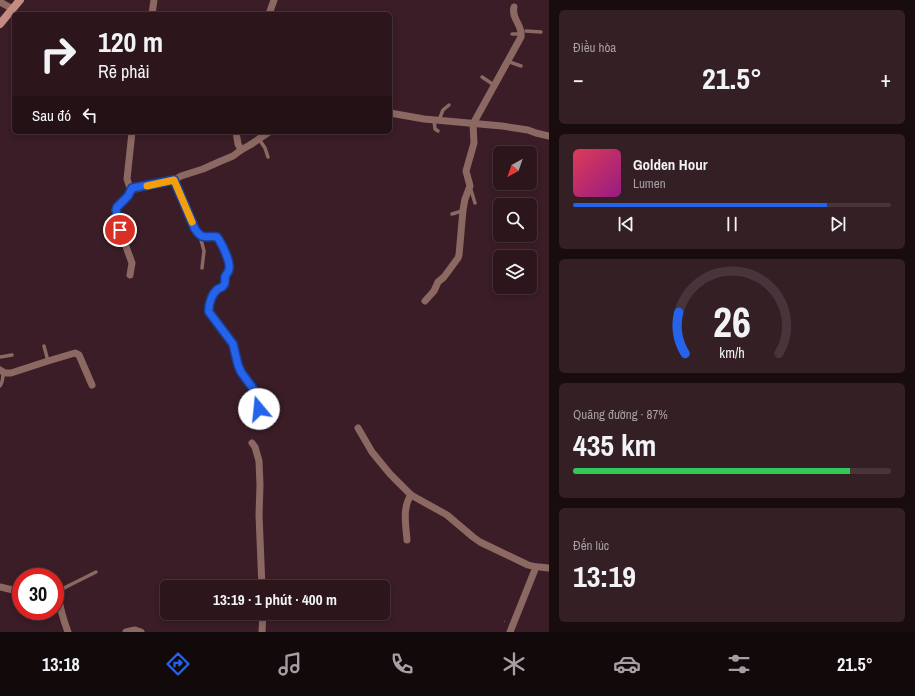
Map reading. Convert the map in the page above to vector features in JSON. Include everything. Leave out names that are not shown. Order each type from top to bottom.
[{"type":"street","points":[[0,24],[20,0]]},
{"type":"street","points":[[152,12],[154,0]]},
{"type":"street","points":[[270,12],[274,0]]},
{"type":"street","points":[[0,2],[12,9]]},
{"type":"street","points":[[426,301],[434,291],[438,282],[444,277],[458,258],[460,251],[463,210],[470,186],[466,171],[474,143],[473,124],[523,32],[513,14],[514,7]]},
{"type":"street","points":[[392,112],[424,119],[502,126],[528,130],[549,136]]},
{"type":"street","points":[[132,134],[127,179],[129,186],[132,188]]},
{"type":"street","points":[[236,134],[238,144],[241,150]]},
{"type":"street","points":[[132,188],[174,180],[181,176],[203,169],[233,156],[266,134]]},
{"type":"street","points":[[174,180],[195,229],[202,237],[217,237],[225,252],[230,269],[225,278],[225,284],[214,294],[209,306],[209,312],[233,344],[238,365],[241,372],[252,387],[259,409]]},
{"type":"street","points":[[130,275],[132,263],[120,230],[116,210],[128,196],[132,188]]},
{"type":"street","points":[[1,371],[11,373],[74,353],[78,355],[92,385]]},
{"type":"street","points":[[358,428],[372,452],[411,496],[447,515],[480,542],[528,565],[549,568]]},
{"type":"street","points":[[252,443],[255,447],[259,461],[259,515],[262,580]]},
{"type":"street","points":[[407,540],[406,507],[411,496]]},
{"type":"street","points":[[510,632],[536,567]]},
{"type":"street","points":[[0,587],[12,590]]},
{"type":"street","points":[[63,620],[68,632]]},
{"type":"street","points":[[262,632],[263,620]]},
{"type":"street","points":[[126,632],[136,630],[141,632]]},
{"type":"lane","points":[[512,34],[523,32],[541,32]]},
{"type":"lane","points":[[507,61],[521,66]]},
{"type":"lane","points":[[482,77],[494,85]]},
{"type":"lane","points":[[438,131],[435,129],[436,120],[443,110],[449,105]]},
{"type":"lane","points":[[259,139],[265,148],[268,157]]},
{"type":"lane","points":[[470,186],[475,203]]},
{"type":"lane","points":[[452,214],[463,210]]},
{"type":"lane","points":[[200,236],[204,251],[202,268]]},
{"type":"lane","points":[[44,346],[48,361]]},
{"type":"lane","points":[[0,357],[12,355]]},
{"type":"lane","points":[[0,386],[3,379],[1,371]]},
{"type":"lane","points":[[64,588],[96,572]]},
{"type":"slow traffic","points":[[147,186],[174,180],[192,222]]},
{"type":"route","points":[[120,230],[116,210],[120,204],[126,200],[132,188],[174,180],[195,229],[202,237],[217,237],[225,252],[230,269],[225,278],[225,284],[214,294],[209,306],[209,312],[233,344],[238,365],[241,372],[252,387],[259,409]]}]
